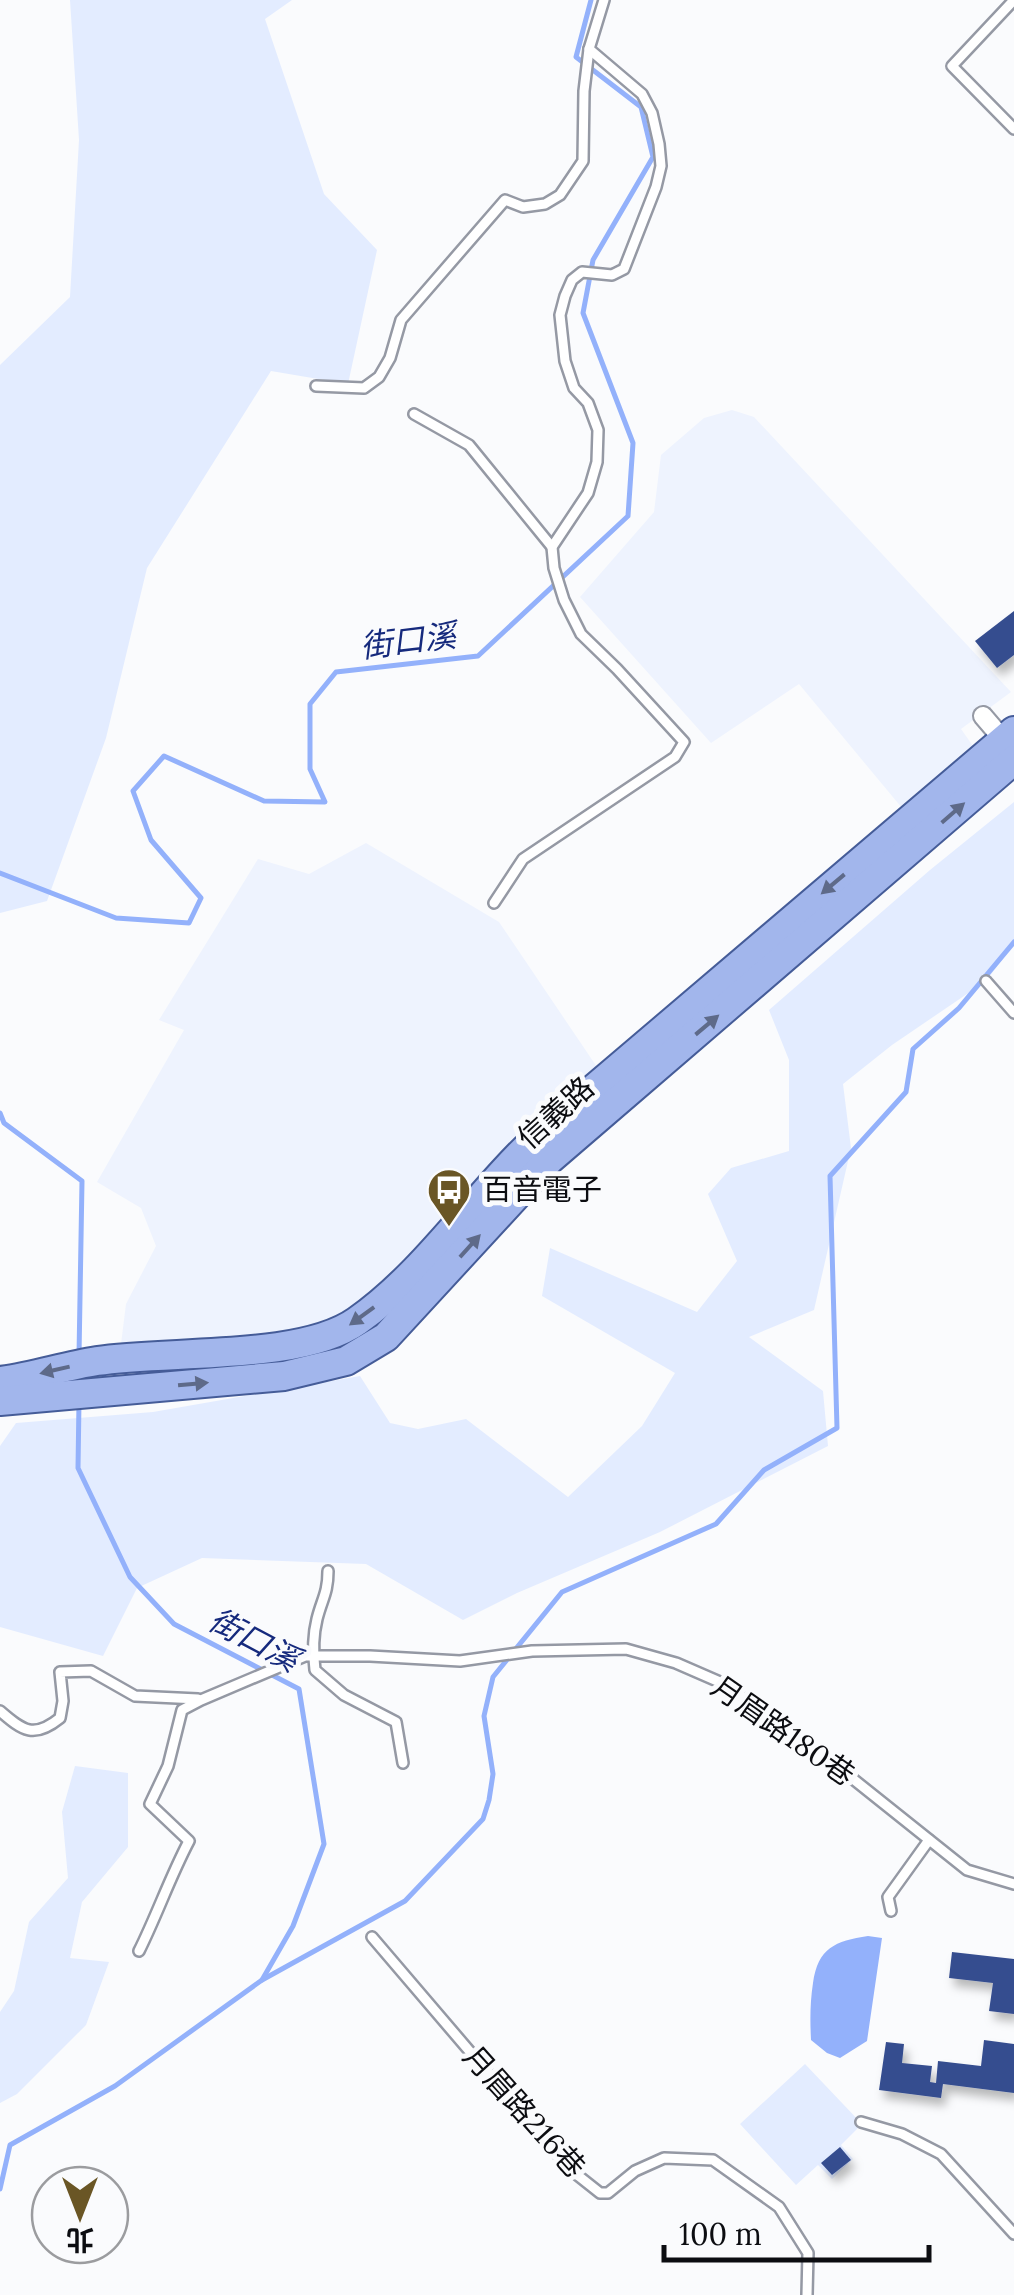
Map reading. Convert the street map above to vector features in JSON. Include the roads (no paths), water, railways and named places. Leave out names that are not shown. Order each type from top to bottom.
[{"type":"main road","name":"信義路","points":[[6,1390],[96,1361],[280,1347],[333,1334],[354,1324],[394,1292],[516,1157],[640,1047],[1011,746]]},
{"type":"main road","name":"信義路","points":[[6,1390],[96,1393],[284,1376],[346,1360],[386,1337],[549,1160],[1011,746]]},
{"type":"main road","points":[[516,1157],[526,1184]]},
{"type":"street","points":[[983,716],[1011,746]]},
{"type":"lane","points":[[316,386],[364,388],[379,376],[390,358],[400,320],[505,200],[523,207],[544,204],[560,195],[583,161],[589,49],[604,0]]},
{"type":"lane","points":[[1014,0],[952,66],[1014,129]]},
{"type":"lane","points":[[552,547],[588,493],[597,462],[598,430],[588,403],[574,388],[566,361],[560,315],[564,296],[572,280],[582,272],[612,275],[624,269],[660,166],[652,113],[642,94],[589,49]]},
{"type":"lane","points":[[414,414],[469,445],[552,547],[554,568],[581,634],[684,742],[674,758],[524,860],[494,903]]},
{"type":"lane","points":[[986,982],[1014,1014]]},
{"type":"lane","points":[[328,1571],[328,1590],[317,1620],[315,1670],[344,1694],[396,1722],[403,1763]]},
{"type":"lane","name":"月眉路180巷","points":[[313,1656],[460,1661],[526,1652],[626,1649],[676,1662],[722,1683],[828,1759],[967,1870],[1014,1884]]},
{"type":"lane","points":[[138,1951],[188,1840],[150,1804],[168,1766],[182,1710],[313,1656]]},
{"type":"lane","points":[[0,1711],[22,1729],[46,1729],[60,1718],[60,1672],[91,1671],[135,1696],[200,1700]]},
{"type":"lane","points":[[890,1911],[888,1896],[929,1840]]},
{"type":"lane","name":"月眉路216巷","points":[[372,1937],[571,2170],[600,2193],[608,2193],[636,2171],[664,2158],[713,2160],[779,2206],[808,2253],[806,2295]]},
{"type":"lane","points":[[862,2122],[902,2134],[941,2154],[1014,2234]]},
{"type":"water","points":[[868,1936],[882,1938],[867,2041],[840,2058],[811,2040],[815,1971],[830,1948]]},
{"type":"waterway","name":"街口溪","points":[[0,873],[116,918],[189,923],[201,898],[151,840],[133,791],[164,756],[264,801],[325,802],[310,769],[310,704],[336,672],[478,656],[628,516],[633,443],[583,313],[593,260],[653,157],[641,107],[576,57],[591,0]]},
{"type":"waterway","points":[[262,1980],[405,1901],[483,1819],[493,1774],[484,1716],[493,1677],[562,1592],[716,1524],[764,1470],[837,1428],[830,1176],[906,1092],[913,1049],[959,1008],[1014,942]]},
{"type":"waterway","name":"街口溪","points":[[0,1113],[4,1123],[82,1181],[79,1356]]},
{"type":"waterway","name":"街口溪","points":[[0,2189],[10,2145],[115,2086],[262,1980],[293,1926],[324,1844],[299,1689],[174,1624],[130,1577],[78,1468],[79,1402]]},
{"type":"place","name":"百音電子","points":[[449,1228]]}]
